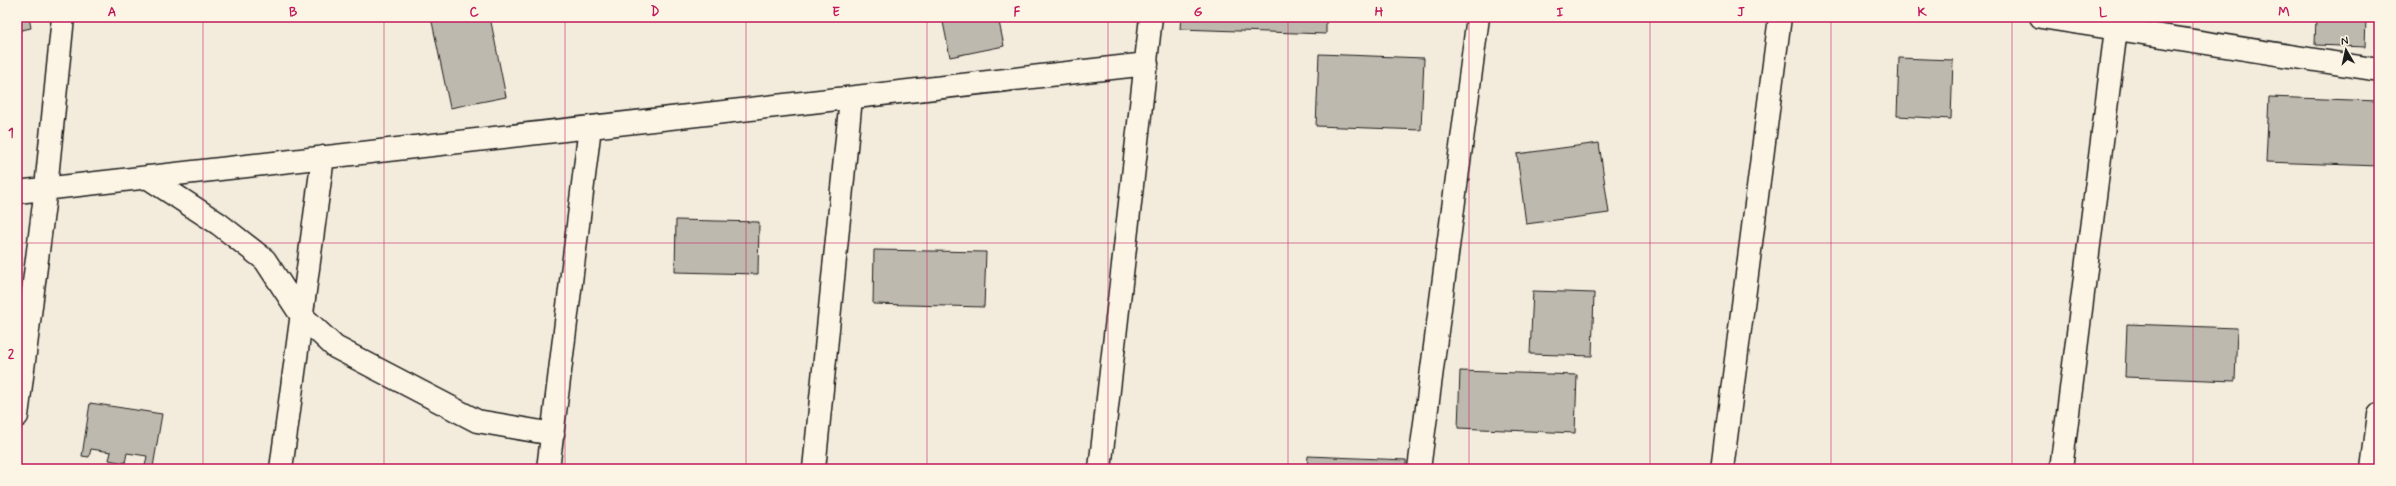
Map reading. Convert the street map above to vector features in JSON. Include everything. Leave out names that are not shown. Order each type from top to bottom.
[{"type":"street","points":[[17,416],[46,188],[63,17]]},
{"type":"street","points":[[1100,469],[1147,64],[1151,17]]},
{"type":"street","points":[[1419,469],[1478,17]]},
{"type":"street","points":[[1722,469],[1780,17]]},
{"type":"street","points":[[2041,17],[2379,70]]},
{"type":"street","points":[[2061,469],[2116,29]]},
{"type":"street","points":[[17,192],[1147,64]]},
{"type":"street","points":[[814,469],[851,98]]},
{"type":"street","points":[[548,469],[590,127]]},
{"type":"street","points":[[281,469],[323,157]]},
{"type":"street","points":[[147,177],[219,224],[265,260],[301,315],[335,347],[477,421],[553,434]]},
{"type":"street","points":[[2372,469],[2379,414]]},
{"type":"building","points":[[17,17],[29,17],[31,28],[17,31]]},
{"type":"building","points":[[431,17],[490,17],[506,97],[450,108]]},
{"type":"building","points":[[942,17],[998,17],[1004,46],[950,57]]},
{"type":"building","points":[[1181,17],[1326,17],[1326,34],[1180,29]]},
{"type":"building","points":[[2316,17],[2366,17],[2365,47],[2315,45]]},
{"type":"building","points":[[1319,54],[1424,58],[1421,130],[1316,126]]},
{"type":"building","points":[[1899,58],[1953,60],[1951,119],[1897,116]]},
{"type":"building","points":[[2269,97],[2379,101],[2379,166],[2266,162]]},
{"type":"building","points":[[1599,143],[1609,213],[1526,224],[1517,154]]},
{"type":"building","points":[[676,220],[759,222],[758,274],[675,272]]},
{"type":"building","points":[[874,250],[986,252],[984,307],[873,304]]},
{"type":"building","points":[[1533,291],[1594,293],[1592,356],[1530,354]]},
{"type":"building","points":[[2127,324],[2237,328],[2235,381],[2125,377]]},
{"type":"building","points":[[1460,371],[1577,375],[1575,433],[1458,428]]},
{"type":"building","points":[[90,403],[162,414],[153,467],[145,466],[147,456],[127,453],[125,463],[109,460],[111,452],[91,449],[89,457],[82,456]]},
{"type":"building","points":[[1308,456],[1406,460],[1406,469],[1307,469]]}]
